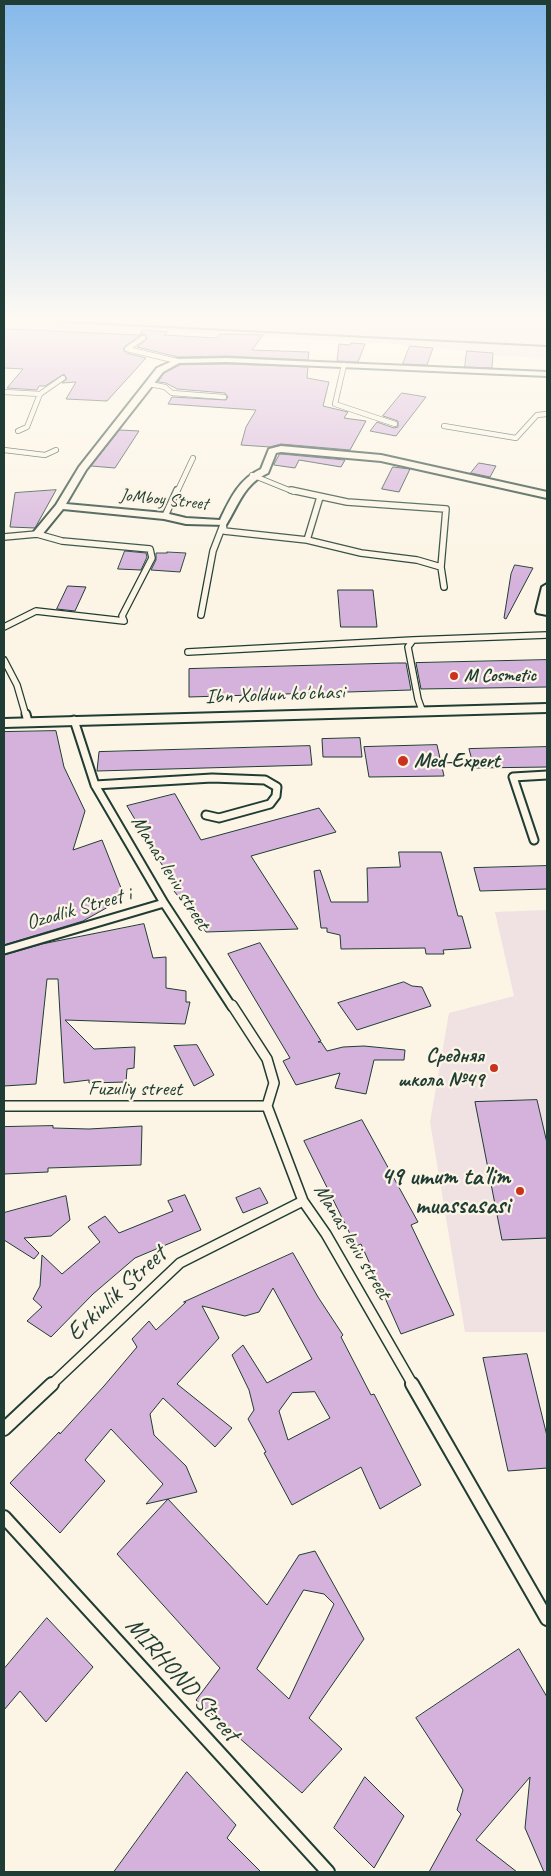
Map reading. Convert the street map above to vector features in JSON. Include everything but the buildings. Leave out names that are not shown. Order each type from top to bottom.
[{"type":"street","points":[[37,534],[60,506],[82,469],[131,407]]},
{"type":"street","name":"JoMboy Street","points":[[60,506],[223,522],[242,486],[252,476],[265,471],[272,451],[292,450],[381,458],[547,495]]},
{"type":"street","points":[[544,612],[547,586]]},
{"type":"street","name":"Ibn Xoldun ko'chasi","points":[[4,723],[547,708]]},
{"type":"lane","points":[[18,431],[27,427],[35,407]]},
{"type":"lane","points":[[343,407],[364,413],[373,419],[394,424]]},
{"type":"lane","points":[[444,426],[516,438],[537,415],[547,414]]},
{"type":"lane","points":[[4,450],[46,455],[56,450]]},
{"type":"lane","points":[[165,516],[193,458]]},
{"type":"lane","points":[[252,476],[273,486],[345,502],[390,507],[446,509],[441,567],[444,587]]},
{"type":"lane","points":[[307,540],[320,497]]},
{"type":"lane","points":[[223,522],[224,531],[307,540],[361,553],[417,560],[441,567]]},
{"type":"lane","points":[[201,615],[213,551],[223,522]]},
{"type":"lane","points":[[4,537],[37,534],[62,541],[150,549],[152,558],[122,616],[124,621],[36,611],[4,627]]},
{"type":"lane","points":[[188,652],[547,635]]},
{"type":"lane","points":[[413,640],[408,647],[422,710]]},
{"type":"lane","points":[[4,660],[17,685],[28,722]]},
{"type":"lane","name":"Manas leviv street","points":[[74,720],[95,784],[164,903],[267,1059],[274,1083],[267,1106],[303,1201],[326,1234],[547,1619]]},
{"type":"lane","points":[[534,840],[514,778],[547,776]]},
{"type":"lane","points":[[95,784],[212,778],[265,780],[277,787],[276,796],[270,804],[219,818],[206,815]]},
{"type":"lane","name":"Ozodlik Street i","points":[[4,950],[164,903]]},
{"type":"lane","name":"Fuzuliy street","points":[[4,1106],[267,1106]]},
{"type":"lane","name":"Erkinlik Street","points":[[4,1429],[180,1263],[303,1201]]},
{"type":"lane","name":"MIRHOND Street","points":[[4,1517],[328,1872]]},
{"type":"shaded area","name":"Средняя школа №49","points":[[547,910],[547,1332],[465,1332],[430,1122],[449,1013],[514,996],[495,912]]},
{"type":"place","name":"M Cosmetic","points":[[454,676]]},
{"type":"place","name":"Med-Expert","points":[[403,761]]},
{"type":"place","name":"Средняя школа №49","points":[[494,1068]]},
{"type":"place","name":"49 umum ta'lim muassasasi","points":[[520,1191]]}]
